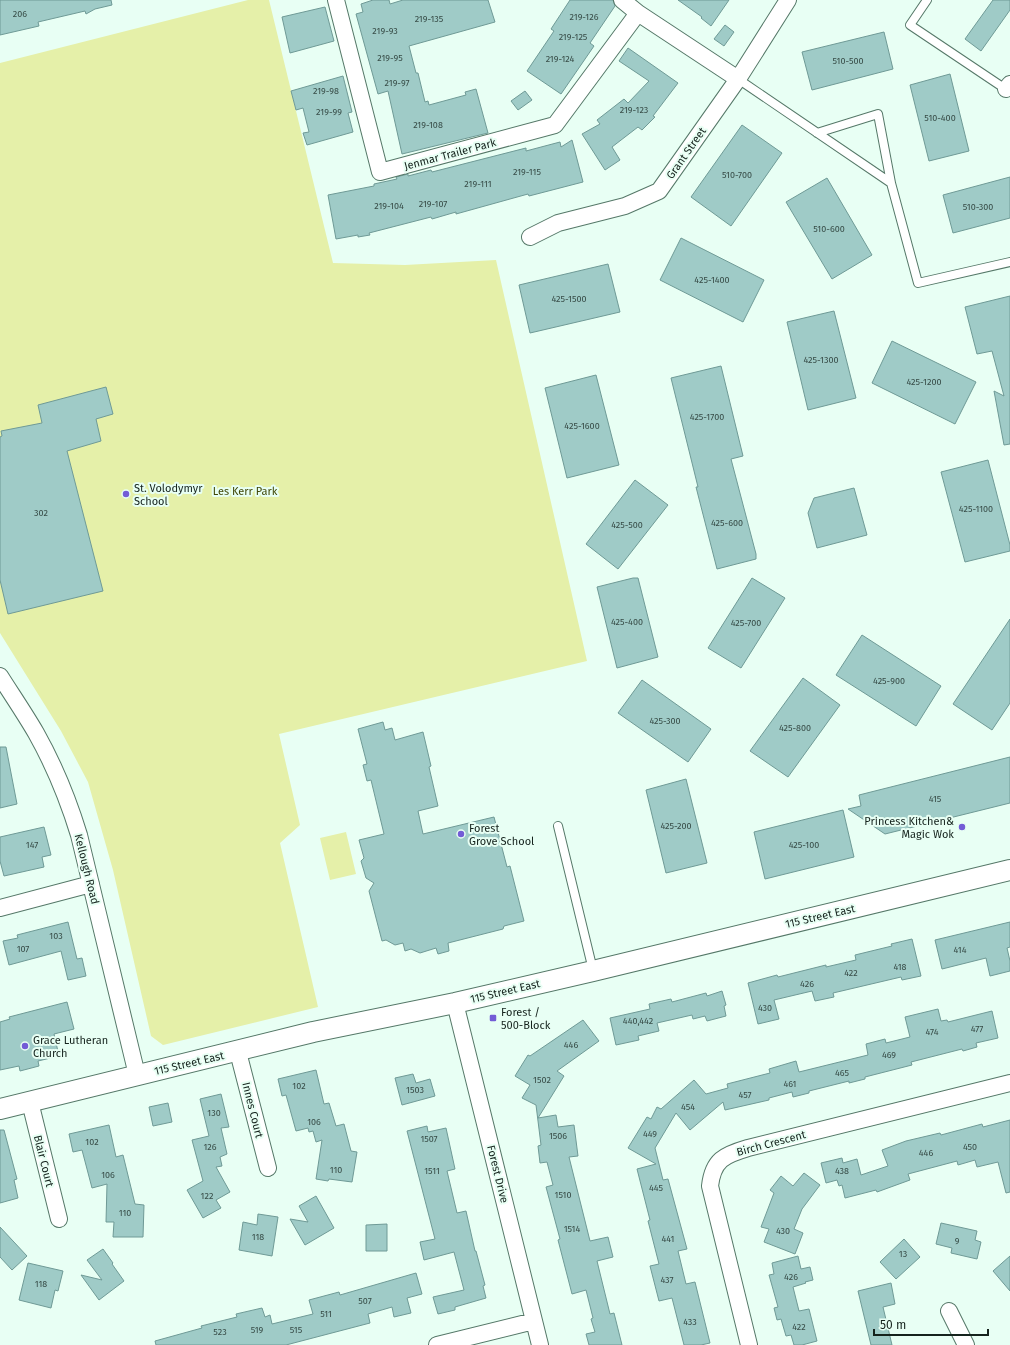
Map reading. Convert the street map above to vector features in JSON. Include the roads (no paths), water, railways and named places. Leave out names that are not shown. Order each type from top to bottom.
[{"type":"street","name":"Jenmar Trailer Park","points":[[338,0],[380,172],[555,125],[638,13]]},
{"type":"street","points":[[622,0],[638,13],[738,79]]},
{"type":"street","name":"Grant Street","points":[[530,237],[558,223],[625,206],[659,191],[738,79],[782,2]]},
{"type":"street","name":"Kellough Road","points":[[0,676],[36,734],[62,786],[71,808],[79,835],[137,1076]]},
{"type":"street","name":"115 Street East","points":[[0,1109],[238,1052],[313,1032],[455,1003],[593,971],[1010,870]]},
{"type":"street","points":[[0,908],[91,884]]},
{"type":"street","name":"Forest Drive","points":[[455,1003],[540,1345]]},
{"type":"street","name":"Innes Court","points":[[238,1052],[268,1168]]},
{"type":"street","name":"Birch Crescent","points":[[749,1345],[710,1186],[711,1175],[716,1165],[729,1154],[768,1142],[1010,1083]]},
{"type":"street","name":"Blair Court","points":[[30,1102],[59,1219]]},
{"type":"street","points":[[949,1311],[966,1345]]},
{"type":"street","points":[[438,1345],[534,1321]]},
{"type":"lane","points":[[927,0],[910,25],[1009,88]]},
{"type":"lane","points":[[738,79],[891,183]]},
{"type":"lane","points":[[818,133],[878,114],[891,183],[918,283],[1010,262]]},
{"type":"lane","points":[[558,826],[593,971]]},
{"type":"place","name":"St. Volodymyr School","points":[[126,494]]},
{"type":"place","name":"Princess Kitchen& Magic Wok","points":[[962,827]]},
{"type":"place","name":"Forest Grove School","points":[[461,834]]},
{"type":"place","name":"Forest / 500-Block","points":[[493,1018]]},
{"type":"place","name":"Grace Lutheran Church","points":[[25,1046]]},
{"type":"park label","name":"Les Kerr Park","points":[[245,491]]}]
